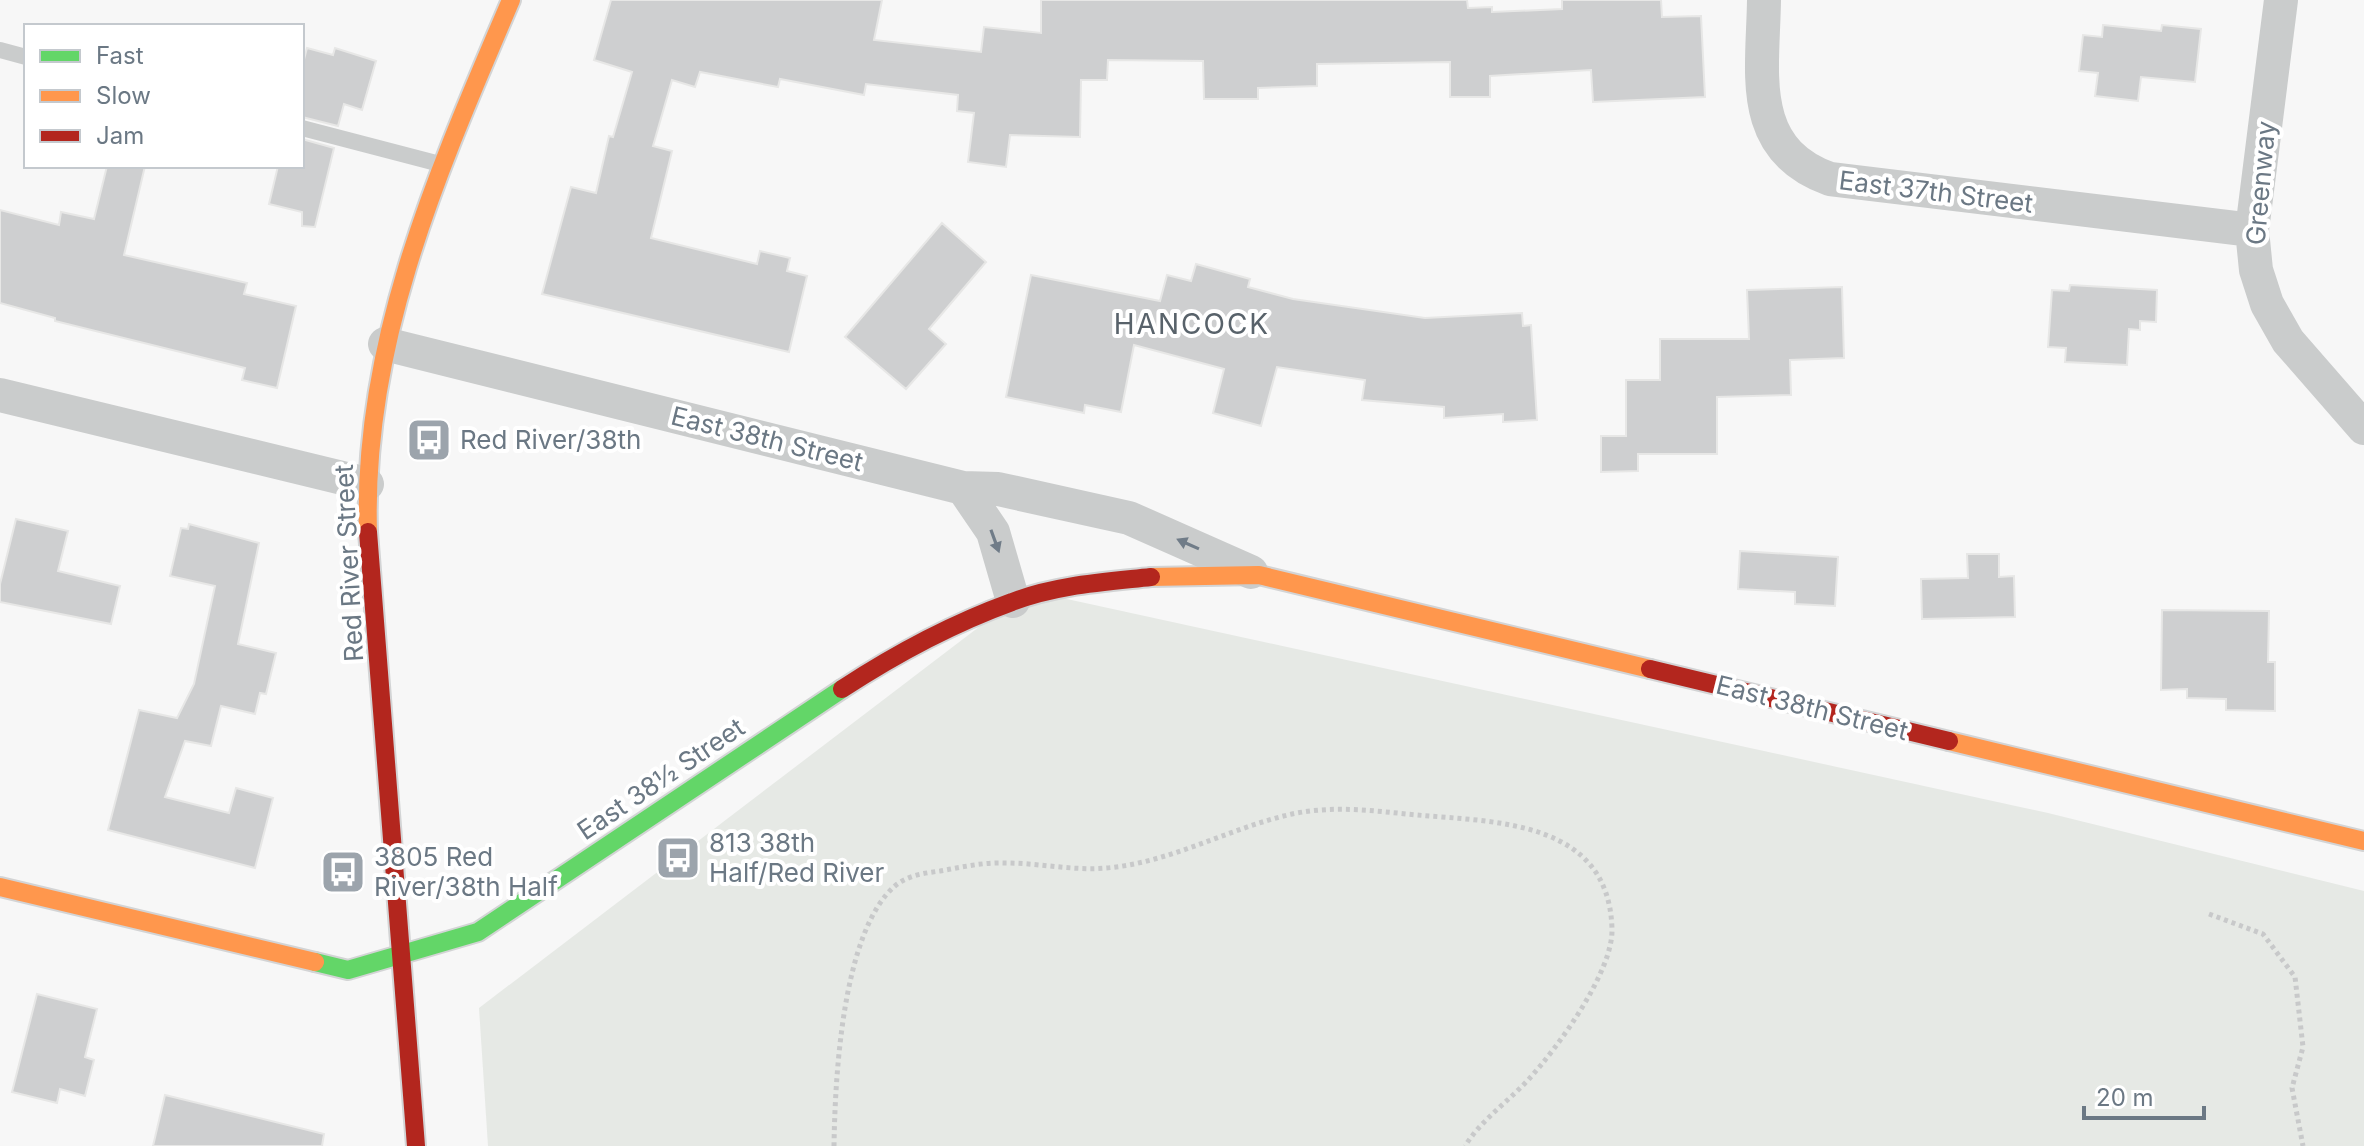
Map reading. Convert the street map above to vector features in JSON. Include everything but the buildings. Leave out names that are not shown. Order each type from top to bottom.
[{"type":"street","name":"Red River Street","points":[[416,1146],[367,484],[370,434],[385,344],[400,280],[441,165],[511,0]]},
{"type":"street","name":"East 37th Street","points":[[1764,0],[1763,103],[1769,128],[1786,154],[1806,171],[1830,179],[2252,230]]},
{"type":"street","name":"Greenway","points":[[2281,0],[2252,230],[2256,270],[2267,304],[2288,341],[2364,428]]},
{"type":"street","name":"East 38th Street","points":[[385,344],[963,488],[998,489],[1129,518],[1259,575],[2364,841]]},
{"type":"street","points":[[0,395],[367,484]]},
{"type":"street","points":[[963,488],[993,532],[1013,601]]},
{"type":"street","name":"East 38th Street","points":[[1013,601],[1081,585],[1171,575],[1259,575]]},
{"type":"street","name":"East 38½ Street","points":[[0,887],[348,970],[478,932],[847,686],[930,640],[1013,601]]},
{"type":"lane","points":[[0,50],[24,56]]},
{"type":"lane","points":[[304,129],[441,165]]},
{"type":"path","points":[[834,1146],[839,1039],[852,979],[881,904],[902,881],[933,872],[1003,863],[1084,869],[1128,865],[1266,820],[1328,808],[1358,808],[1528,826],[1564,842],[1581,857],[1598,878],[1608,905],[1611,946],[1591,991],[1530,1077],[1479,1127],[1465,1146]]},
{"type":"path","points":[[2209,914],[2263,934],[2295,977],[2303,1047],[2292,1088],[2303,1146]]},
{"type":"shaded area","points":[[1044,594],[2048,813],[2364,891],[2364,1146],[488,1146],[479,1008],[1013,601]]},
{"type":"traffic: fast","points":[[315,962],[348,970],[478,932],[842,689]]},
{"type":"traffic: slow","points":[[368,532],[369,462],[391,325],[432,193],[511,0]]},
{"type":"traffic: slow","points":[[1151,577],[1259,575],[1650,669]]},
{"type":"traffic: slow","points":[[1949,741],[2364,841]]},
{"type":"traffic: slow","points":[[0,887],[315,962]]},
{"type":"traffic: jam","points":[[368,532],[416,1146]]},
{"type":"traffic: jam","points":[[842,689],[925,641],[1028,596],[1063,588],[1151,577]]},
{"type":"traffic: jam","points":[[1650,669],[1949,741]]},
{"type":"place","name":"Red River/38th","points":[[429,440]]},
{"type":"place","name":"813 38th Half/Red River","points":[[678,858]]},
{"type":"place","name":"3805 Red River/38th Half","points":[[343,872]]},
{"type":"district","name":"HANCOCK","points":[[1192,324]]}]
